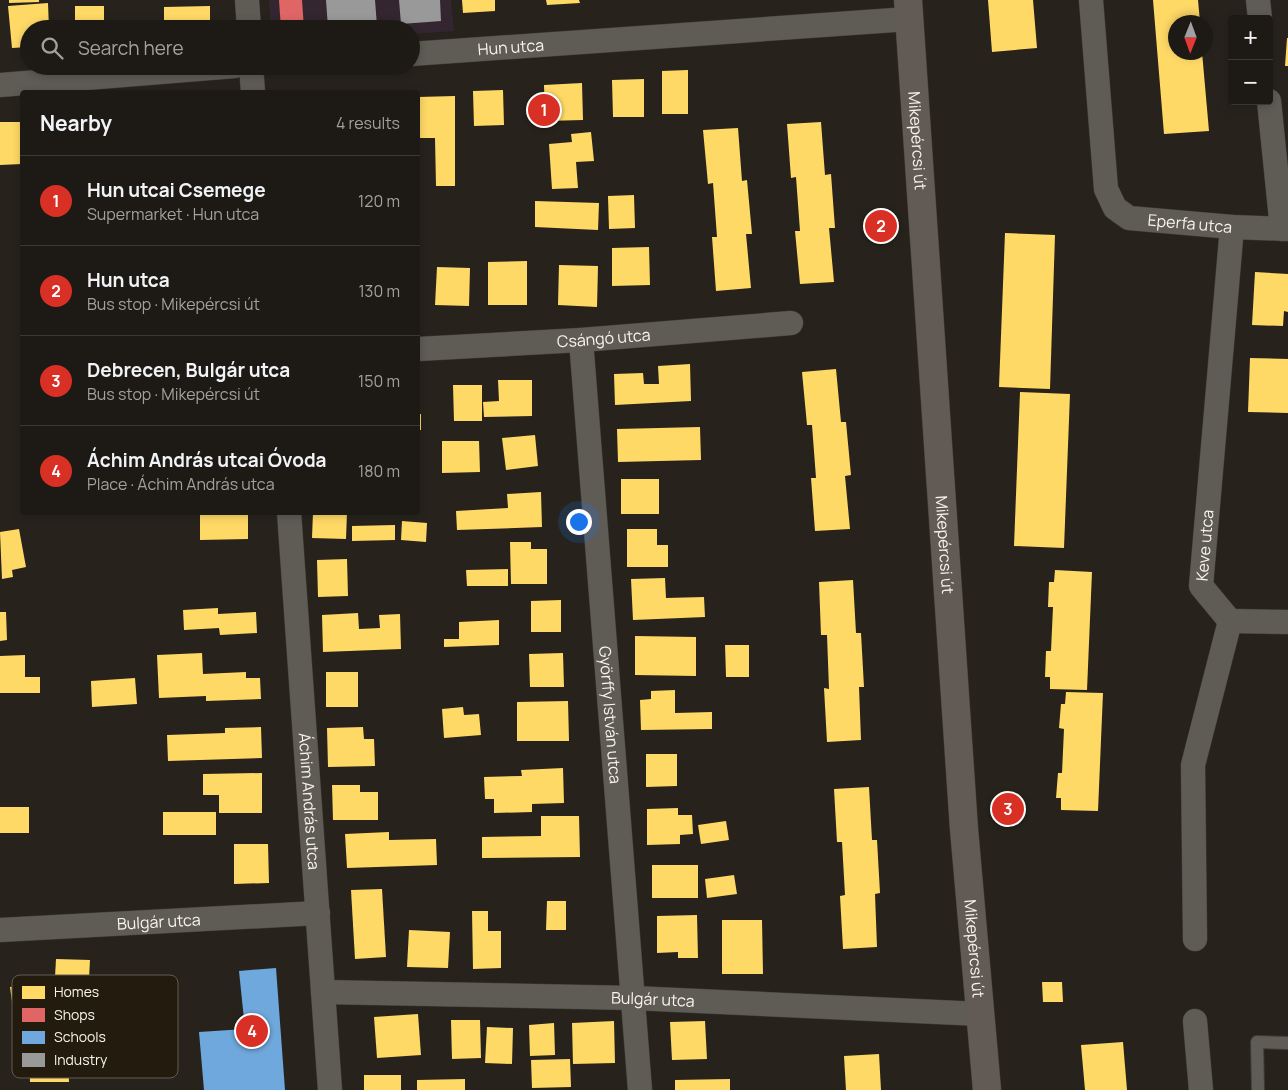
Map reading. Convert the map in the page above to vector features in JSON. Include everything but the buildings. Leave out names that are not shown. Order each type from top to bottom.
[{"type":"main road","name":"Mikepércsi út","points":[[908,9],[964,820],[987,1090]]},
{"type":"street","points":[[247,0],[248,20]]},
{"type":"street","name":"Eperfa utca","points":[[1091,0],[1106,189],[1115,208],[1129,218],[1232,227],[1285,229]]},
{"type":"street","points":[[1258,0],[1260,15]]},
{"type":"street","name":"Hun utca","points":[[420,53],[908,9]]},
{"type":"street","points":[[0,85],[124,75]]},
{"type":"street","points":[[252,75],[253,90]]},
{"type":"street","points":[[1270,105],[1285,229]]},
{"type":"street","name":"Keve utca","points":[[1230,621],[1201,586],[1232,227]]},
{"type":"street","name":"Csángó utca","points":[[420,349],[581,340],[791,323]]},
{"type":"street","name":"Györffy István utca","points":[[581,340],[640,1090]]},
{"type":"street","name":"Áchim András utca","points":[[289,515],[330,1090]]},
{"type":"street","points":[[1195,939],[1193,765],[1230,621],[1288,622]]},
{"type":"street","name":"Bulgár utca","points":[[0,930],[318,913]]},
{"type":"street","name":"Bulgár utca","points":[[323,992],[633,998],[981,1014]]},
{"type":"street","points":[[1196,1021],[1201,1090]]},
{"type":"lane","points":[[1258,1090],[1257,1042],[1288,1043]]},
{"type":"shaded area","points":[[269,0],[451,0],[454,31],[420,33],[420,20],[270,20]]},
{"type":"place","name":"Hun utcai Csemege","points":[[544,110]]},
{"type":"place","name":"Hun utca","points":[[881,226]]},
{"type":"place","name":"Debrecen, Bulgár utca","points":[[1008,809]]},
{"type":"place","name":"Áchim András utcai Óvoda","points":[[252,1031]]}]
